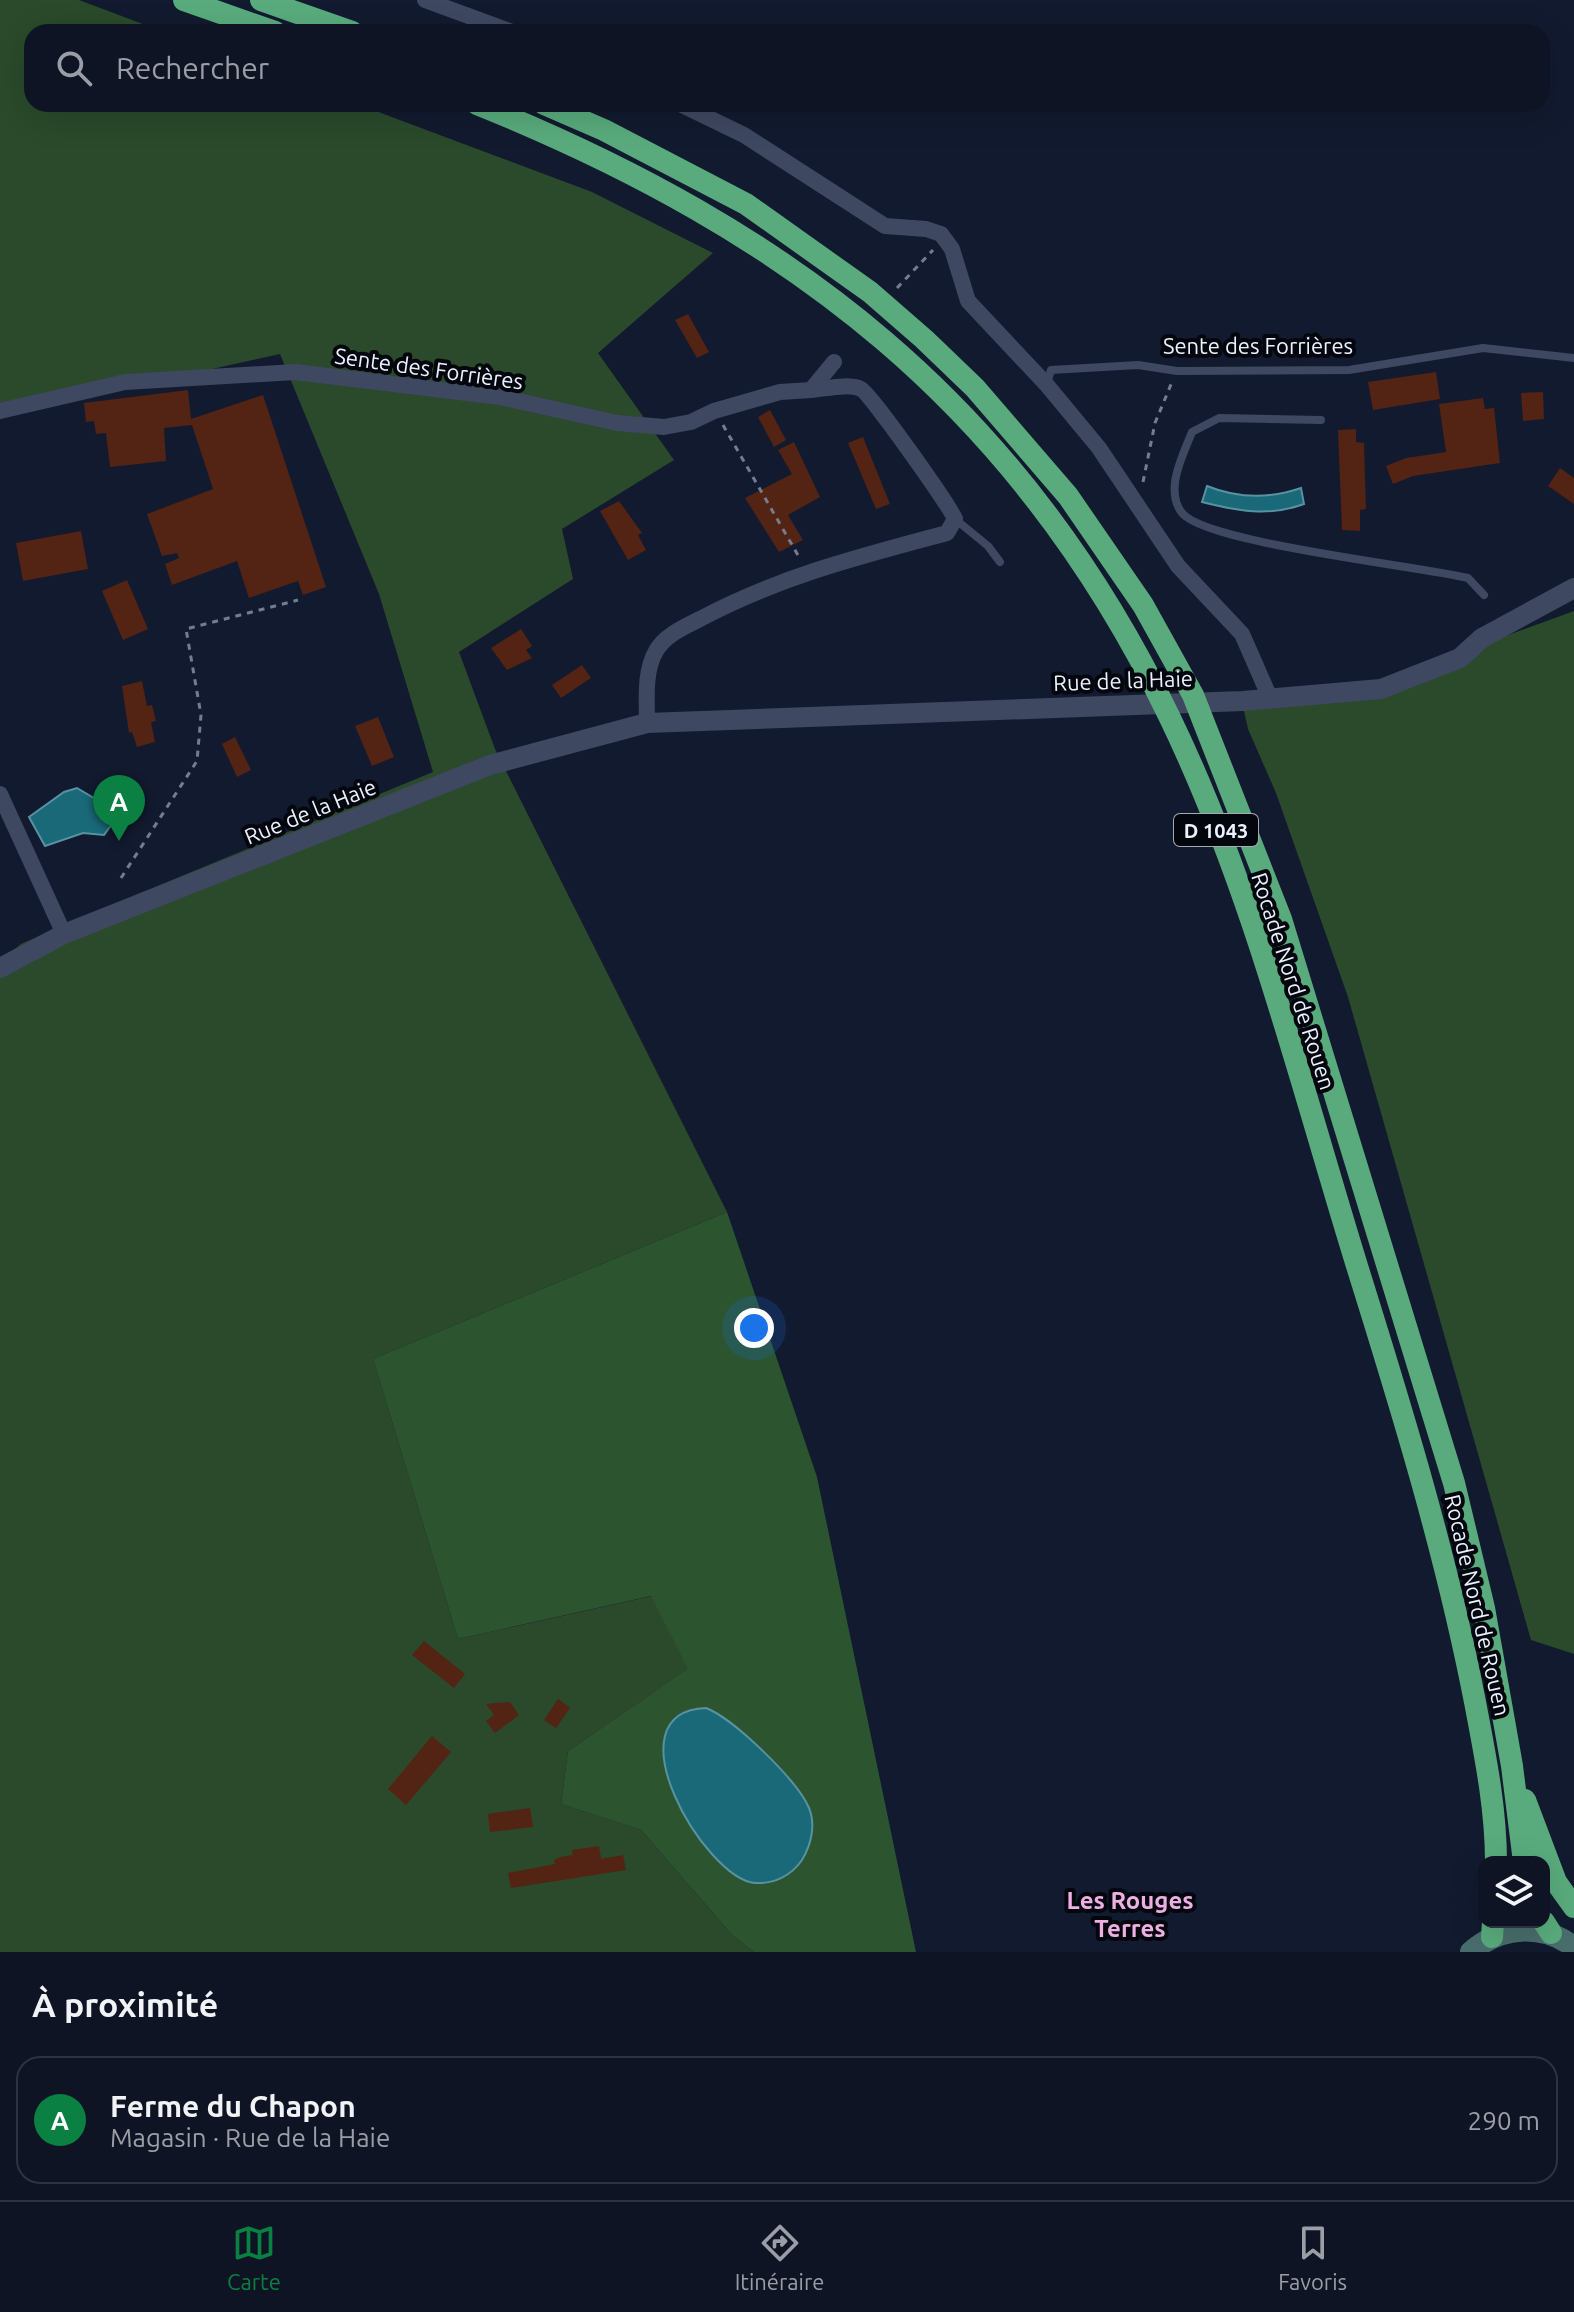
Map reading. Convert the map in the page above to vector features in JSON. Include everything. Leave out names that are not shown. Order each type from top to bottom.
[{"type":"highway","points":[[184,0],[252,24]]},
{"type":"highway","points":[[261,0],[329,24]]},
{"type":"highway","name":"Rocade Nord de Rouen","points":[[495,112],[594,155],[733,228],[853,313],[957,407],[1048,513],[1105,596],[1170,718],[1204,797],[1251,925],[1414,1448],[1460,1624],[1496,1823],[1496,1856]]},
{"type":"highway","name":"Rocade Nord de Rouen","points":[[562,112],[617,136],[746,204],[870,292],[975,388],[1068,496],[1143,605],[1193,695],[1281,919],[1454,1483],[1484,1608],[1512,1766],[1523,1856]]},
{"type":"highway","points":[[1512,1766],[1556,1882],[1574,1907]]},
{"type":"main road","points":[[1471,1952],[1492,1930],[1547,1928],[1574,1947]]},
{"type":"street","points":[[425,0],[490,24]]},
{"type":"street","points":[[697,112],[744,135],[885,226],[926,229],[941,234],[952,249],[968,301],[1046,384],[1099,448],[1178,566],[1242,634],[1270,698]]},
{"type":"street","points":[[811,390],[834,362]]},
{"type":"street","name":"Sente des Forrières","points":[[0,411],[125,382],[295,372],[500,397],[617,423],[664,427],[691,422],[714,411],[780,392],[811,390]]},
{"type":"street","points":[[647,723],[647,682],[656,651],[670,635],[727,604],[802,573],[947,533],[955,519],[948,502],[912,459],[874,399],[853,387],[811,390]]},
{"type":"street","name":"Rue de la Haie","points":[[0,968],[64,934],[490,765],[647,723],[1095,704],[1243,701],[1381,689],[1427,674],[1460,658],[1482,638],[1574,588]]},
{"type":"street","points":[[0,794],[64,934]]},
{"type":"lane","name":"Sente des Forrières","points":[[1046,384],[1051,370],[1138,365],[1177,371],[1349,370],[1483,348],[1574,358]]},
{"type":"lane","points":[[1321,420],[1219,418],[1192,432],[1174,488],[1182,513],[1201,527],[1265,542],[1468,578],[1484,595]]},
{"type":"lane","points":[[955,519],[988,546],[1000,562]]},
{"type":"path","points":[[1145,494],[1142,481],[1155,423],[1177,371]]},
{"type":"path","points":[[714,411],[798,553],[802,573]]},
{"type":"path","points":[[121,878],[197,761],[201,715],[186,629],[298,600]]},
{"type":"shaded area","points":[[0,0],[79,0],[143,24],[24,24],[24,112],[378,112],[592,192],[713,253],[598,353],[674,460],[562,529],[573,579],[459,652],[495,749],[727,1212],[373,1359],[458,1639],[652,1596],[689,1669],[568,1751],[561,1804],[641,1830],[733,1936],[754,1952],[0,1952],[0,961],[21,944],[73,921],[433,772],[379,594],[280,354],[0,416]]},
{"type":"shaded area","points":[[1207,486],[1254,496],[1301,488],[1304,504],[1266,511],[1228,508],[1202,502]]},
{"type":"shaded area","points":[[1574,611],[1574,1654],[1531,1640],[1348,997],[1276,793],[1248,729],[1241,697],[1368,686]]},
{"type":"shaded area","points":[[77,788],[109,807],[114,821],[104,835],[83,833],[45,846],[29,817],[64,792]]},
{"type":"shaded area","points":[[727,1212],[817,1477],[916,1952],[754,1952],[733,1936],[641,1830],[561,1804],[568,1751],[688,1669],[651,1596],[458,1639],[373,1359]]},
{"type":"shaded area","points":[[706,1708],[732,1724],[764,1752],[792,1782],[809,1808],[812,1835],[808,1848],[798,1866],[782,1878],[755,1883],[734,1874],[712,1855],[691,1827],[675,1796],[665,1764],[665,1736],[678,1717]]},
{"type":"building","points":[[688,314],[709,352],[697,358],[675,320]]},
{"type":"building","points":[[1436,372],[1440,399],[1373,410],[1368,382]]},
{"type":"building","points":[[188,390],[191,419],[263,395],[326,587],[303,595],[298,581],[249,598],[237,561],[172,585],[165,564],[179,558],[177,553],[162,556],[147,514],[213,489],[192,425],[164,428],[166,461],[110,467],[106,433],[96,434],[94,421],[86,422],[84,403]]},
{"type":"building","points":[[1543,392],[1544,419],[1523,421],[1521,393]]},
{"type":"building","points":[[1483,398],[1485,409],[1494,408],[1500,463],[1413,476],[1393,484],[1386,466],[1406,458],[1446,452],[1439,404]]},
{"type":"building","points":[[770,410],[786,440],[774,447],[758,417]]},
{"type":"building","points":[[1356,429],[1356,442],[1364,443],[1366,509],[1360,510],[1360,531],[1342,530],[1338,430]]},
{"type":"building","points":[[863,437],[890,504],[876,509],[848,443]]},
{"type":"building","points":[[794,442],[820,497],[788,515],[803,540],[779,552],[745,498],[792,474],[778,450]]},
{"type":"building","points":[[1560,468],[1574,478],[1574,504],[1548,486]]},
{"type":"building","points":[[619,501],[642,533],[638,535],[646,550],[628,560],[600,511]]},
{"type":"building","points":[[81,531],[88,569],[23,581],[16,543]]},
{"type":"building","points":[[127,580],[148,629],[123,640],[102,591]]},
{"type":"building","points":[[521,629],[532,646],[526,650],[532,658],[507,670],[491,648]]},
{"type":"building","points":[[582,665],[591,678],[561,698],[552,685]]},
{"type":"building","points":[[142,681],[147,706],[152,705],[156,721],[151,722],[155,742],[137,747],[132,732],[129,733],[122,686]]},
{"type":"building","points":[[378,717],[394,757],[372,766],[355,726]]},
{"type":"building","points":[[235,737],[251,770],[237,777],[222,744]]},
{"type":"building","points":[[424,1641],[465,1674],[454,1688],[412,1655]]},
{"type":"building","points":[[558,1699],[570,1708],[556,1728],[544,1720]]},
{"type":"building","points":[[510,1702],[519,1715],[495,1733],[486,1721],[494,1715],[486,1704]]},
{"type":"building","points":[[432,1736],[451,1752],[406,1805],[388,1789]]},
{"type":"building","points":[[530,1808],[533,1827],[490,1832],[488,1814]]},
{"type":"building","points":[[599,1846],[601,1859],[623,1855],[626,1870],[511,1888],[508,1873],[555,1864],[554,1860],[560,1857],[573,1855],[572,1850]]},
{"type":"place","name":"Ferme du Chapon","points":[[119,841]]},
{"type":"district","name":"Les Rouges Terres","points":[[1130,1914]]}]
